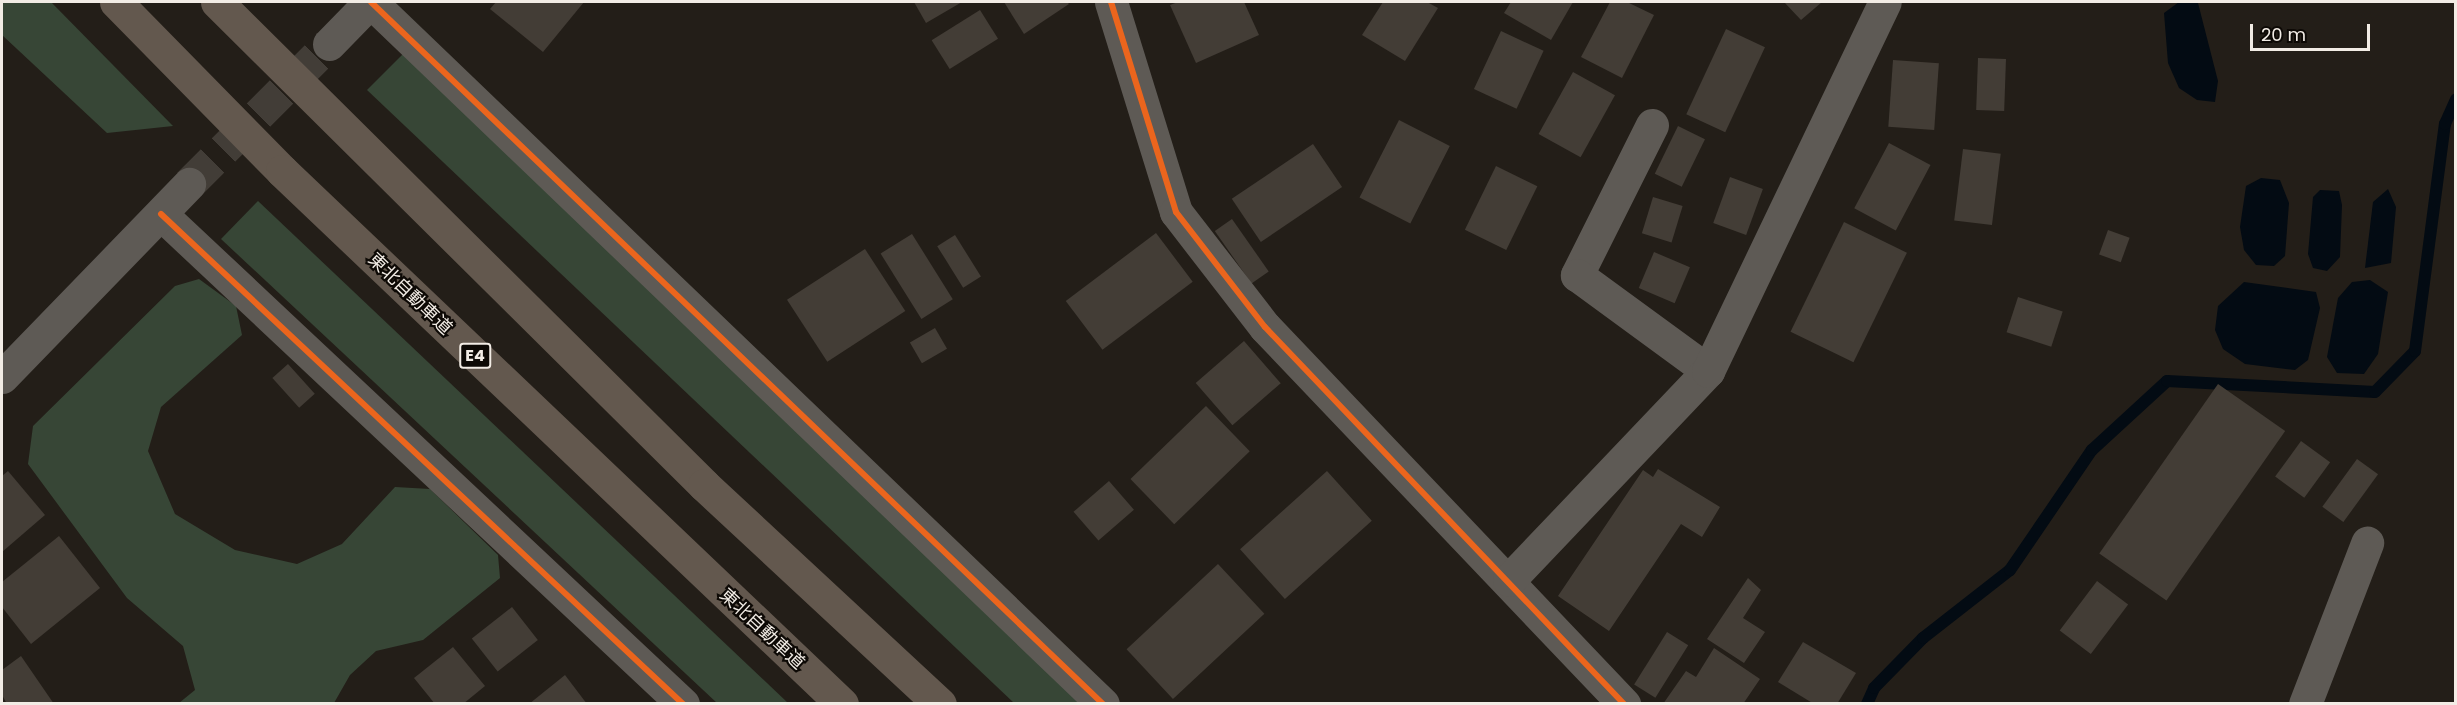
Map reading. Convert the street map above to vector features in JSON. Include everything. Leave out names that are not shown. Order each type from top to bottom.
[{"type":"highway","name":"東北自動車道","points":[[116,2],[291,179],[842,704]]},
{"type":"highway","points":[[217,2],[704,485],[940,704]]},
{"type":"street","points":[[329,44],[371,2],[1103,704]]},
{"type":"street","points":[[1111,2],[1176,212],[1265,327],[1509,580],[1623,703]]},
{"type":"street","points":[[1509,580],[1708,371],[1885,2]]},
{"type":"street","points":[[1652,126],[1577,275],[1708,371]]},
{"type":"street","points":[[2,377],[189,184]]},
{"type":"street","points":[[161,214],[683,704]]},
{"type":"street","points":[[2305,704],[2367,543]]},
{"type":"green space","points":[[2,2],[51,2],[173,126],[107,133],[2,35]]},
{"type":"green space","points":[[406,51],[1081,703],[1014,703],[367,90]]},
{"type":"green space","points":[[258,201],[788,703],[717,703],[221,239]]},
{"type":"green space","points":[[199,279],[236,306],[242,335],[161,407],[148,451],[175,514],[235,550],[297,564],[342,544],[395,487],[430,489],[498,555],[500,578],[423,640],[376,651],[350,675],[334,703],[179,703],[195,690],[183,646],[127,598],[28,464],[33,426],[175,286]]},
{"type":"shaded area","points":[[2179,2],[2198,3],[2218,81],[2215,102],[2197,100],[2179,88],[2168,63],[2164,13]]},
{"type":"shaded area","points":[[2261,178],[2280,180],[2289,203],[2285,256],[2274,266],[2256,265],[2244,250],[2240,227],[2246,186]]},
{"type":"shaded area","points":[[2388,189],[2396,207],[2391,263],[2365,268],[2373,202]]},
{"type":"shaded area","points":[[2320,190],[2339,191],[2342,205],[2340,257],[2327,271],[2313,268],[2308,254],[2313,197]]},
{"type":"shaded area","points":[[2370,280],[2388,292],[2378,354],[2364,374],[2337,373],[2327,357],[2338,298],[2352,282]]},
{"type":"shaded area","points":[[2244,282],[2316,292],[2320,308],[2308,360],[2295,370],[2245,364],[2223,349],[2215,330],[2218,306]]},
{"type":"building","points":[[496,2],[584,2],[543,52],[490,9]]},
{"type":"building","points":[[914,2],[962,2],[926,23]]},
{"type":"building","points":[[1004,2],[1067,2],[1069,4],[1024,34]]},
{"type":"building","points":[[1178,2],[1244,2],[1259,35],[1196,63],[1170,5]]},
{"type":"building","points":[[1383,2],[1427,2],[1438,8],[1405,61],[1362,35]]},
{"type":"building","points":[[1511,2],[1573,2],[1551,40],[1504,13]]},
{"type":"building","points":[[1610,2],[1627,2],[1654,15],[1622,78],[1581,57]]},
{"type":"building","points":[[1784,2],[1822,2],[1801,20]]},
{"type":"building","points":[[980,10],[998,39],[950,69],[932,40]]},
{"type":"building","points":[[1726,29],[1765,47],[1725,132],[1686,114]]},
{"type":"building","points":[[1501,31],[1544,51],[1517,109],[1474,89]]},
{"type":"building","points":[[1978,58],[2006,59],[2004,111],[1976,110]]},
{"type":"building","points":[[1893,60],[1939,63],[1934,130],[1888,127]]},
{"type":"building","points":[[1573,72],[1615,95],[1581,157],[1539,134]]},
{"type":"building","points":[[1399,120],[1450,146],[1410,223],[1360,198]]},
{"type":"building","points":[[1678,126],[1705,139],[1682,187],[1655,174]]},
{"type":"building","points":[[1889,143],[1930,165],[1896,230],[1854,208]]},
{"type":"building","points":[[1313,144],[1342,187],[1261,242],[1232,199]]},
{"type":"building","points":[[1963,149],[2001,154],[1992,225],[1954,220]]},
{"type":"building","points":[[1496,166],[1537,186],[1506,250],[1465,230]]},
{"type":"building","points":[[1730,177],[1763,189],[1746,235],[1713,223]]},
{"type":"building","points":[[1653,197],[1683,206],[1672,242],[1642,233]]},
{"type":"building","points":[[1232,219],[1269,271],[1252,283],[1215,231]]},
{"type":"building","points":[[1844,222],[1907,253],[1853,362],[1791,332]]},
{"type":"building","points":[[2108,230],[2130,238],[2121,262],[2099,254]]},
{"type":"building","points":[[1156,233],[1193,282],[1102,350],[1066,301]]},
{"type":"building","points":[[912,234],[953,299],[921,319],[881,254]]},
{"type":"building","points":[[955,235],[981,277],[963,288],[937,246]]},
{"type":"building","points":[[865,249],[905,311],[827,362],[787,300]]},
{"type":"building","points":[[1654,252],[1690,267],[1675,303],[1639,288]]},
{"type":"building","points":[[2018,297],[2063,312],[2051,347],[2007,332]]},
{"type":"building","points":[[935,328],[947,349],[922,363],[910,342]]},
{"type":"building","points":[[1244,341],[1281,383],[1232,425],[1196,383]]},
{"type":"building","points":[[288,364],[315,394],[299,408],[272,378]]},
{"type":"building","points":[[2218,384],[2285,431],[2166,601],[2099,554]]},
{"type":"building","points":[[1206,406],[1250,451],[1174,524],[1130,479]]},
{"type":"building","points":[[2301,441],[2330,462],[2304,498],[2275,477]]},
{"type":"building","points":[[2357,459],[2378,474],[2343,522],[2322,507]]},
{"type":"building","points":[[1658,469],[1720,507],[1702,537],[1681,524],[1609,631],[1558,596],[1643,470],[1653,477]]},
{"type":"building","points":[[8,471],[45,515],[2,552],[2,476]]},
{"type":"building","points":[[1327,471],[1372,521],[1285,599],[1240,549]]},
{"type":"building","points":[[1109,481],[1134,510],[1098,541],[1074,512]]},
{"type":"building","points":[[59,536],[100,588],[31,644],[2,607],[2,582]]},
{"type":"building","points":[[1218,564],[1264,614],[1173,699],[1127,649]]},
{"type":"building","points":[[1748,578],[1761,590],[1743,618],[1765,632],[1744,663],[1707,639]]},
{"type":"building","points":[[2097,581],[2128,604],[2091,654],[2060,631]]},
{"type":"building","points":[[512,607],[538,640],[498,671],[472,638]]},
{"type":"building","points":[[1667,632],[1688,645],[1655,698],[1634,685]]},
{"type":"building","points":[[1803,642],[1856,673],[1837,704],[1814,704],[1778,682]]},
{"type":"building","points":[[453,647],[485,686],[463,704],[435,704],[414,678]]},
{"type":"building","points":[[1714,648],[1760,679],[1743,704],[1663,704],[1686,671],[1696,677]]},
{"type":"building","points":[[21,656],[54,704],[7,704],[2,695],[2,670]]},
{"type":"building","points":[[565,675],[587,704],[529,704]]},
{"type":"waterway","points":[[1867,704],[1874,688],[1923,638],[2010,570],[2092,450],[2167,381],[2375,392],[2415,351],[2445,124],[2456,99]]},
{"type":"tunnel","points":[[189,184],[329,44]]},
{"type":"cycle path","points":[[371,2],[1103,704]]},
{"type":"cycle path","points":[[1111,2],[1176,212],[1265,327],[1624,704]]},
{"type":"cycle path","points":[[161,214],[683,704]]}]
